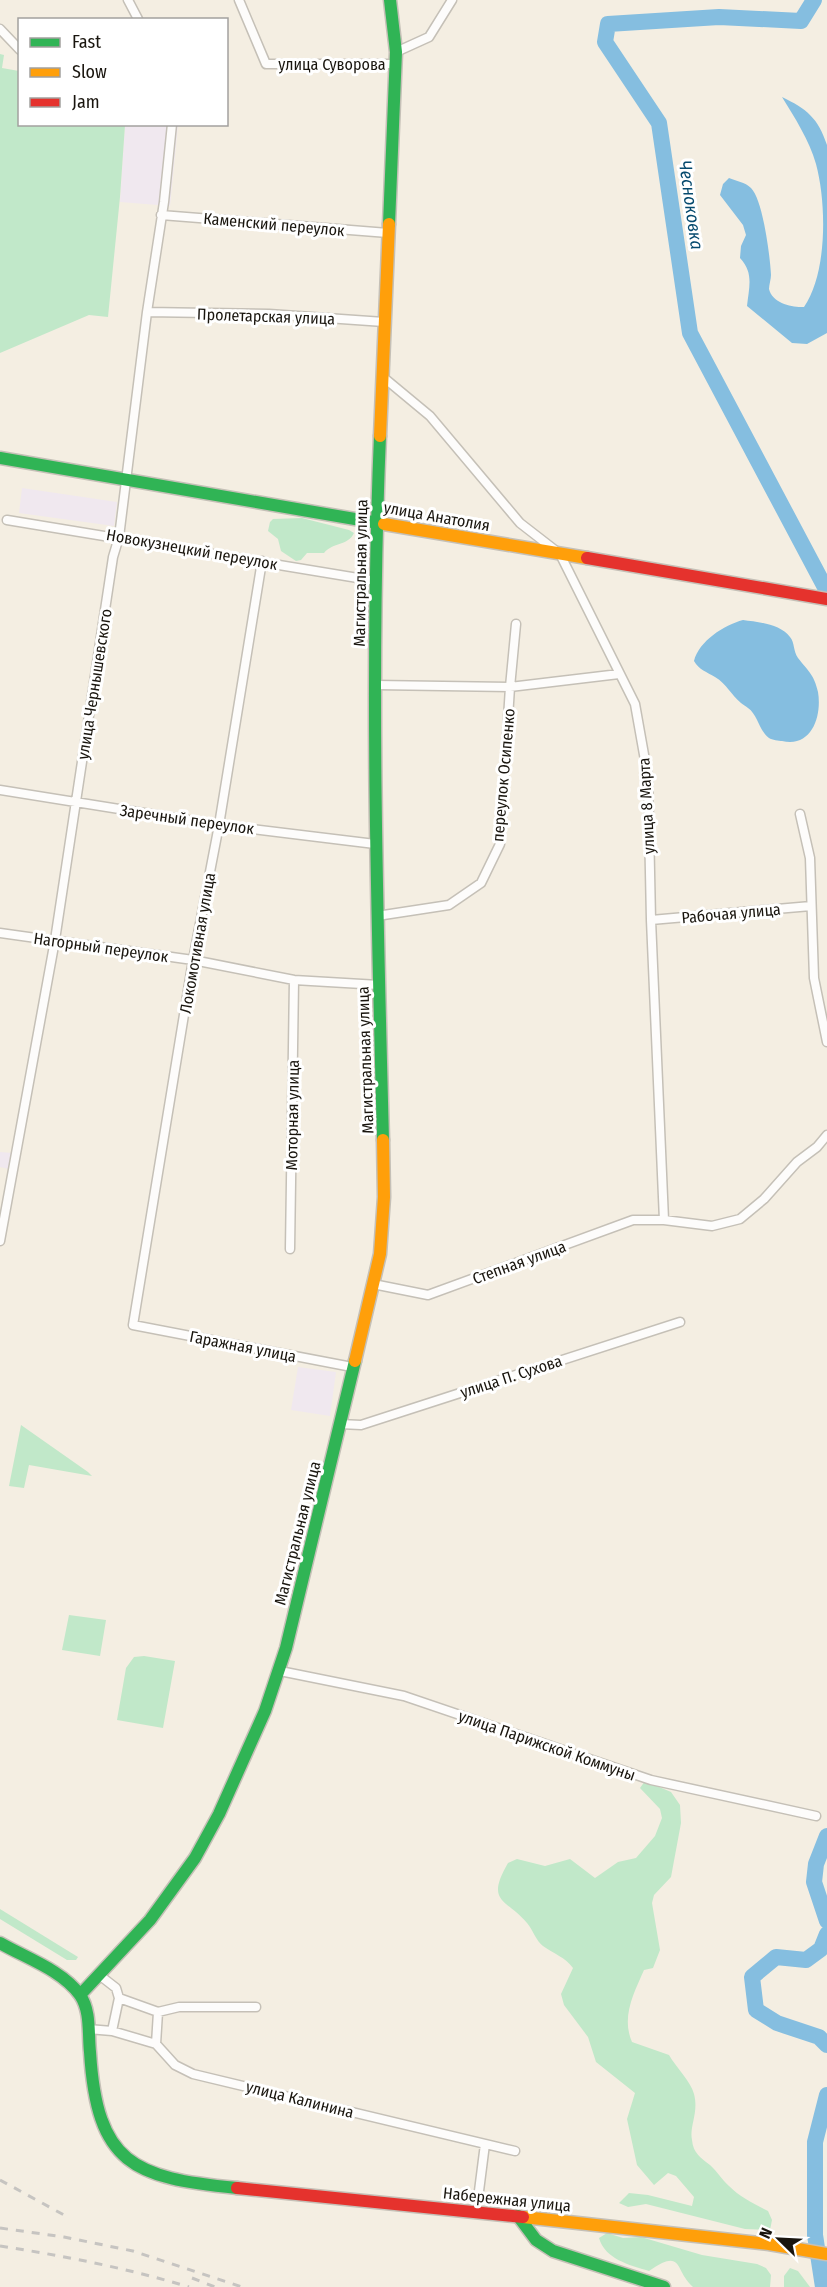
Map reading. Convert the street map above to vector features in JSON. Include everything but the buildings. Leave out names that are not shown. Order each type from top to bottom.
[{"type":"street","points":[[128,0],[137,18]]},
{"type":"street","name":"улица Суворова","points":[[239,0],[266,64],[396,58]]},
{"type":"street","name":"Магистральная улица","points":[[80,1995],[150,1920],[195,1858],[219,1814],[265,1711],[280,1671],[380,1254],[384,1197],[375,844],[376,522],[396,58],[390,0]]},
{"type":"street","points":[[396,58],[429,38],[452,0]]},
{"type":"street","points":[[0,30],[18,48]]},
{"type":"street","name":"улица Чернышевского","points":[[0,1241],[55,940],[113,557],[119,537],[172,126]]},
{"type":"street","name":"Каменский переулок","points":[[161,215],[388,233]]},
{"type":"street","name":"Пролетарская улица","points":[[147,312],[269,314],[384,322]]},
{"type":"street","name":"улица 8 Марта","points":[[383,376],[430,416],[520,523],[560,554],[635,704],[648,777],[651,920],[664,1220]]},
{"type":"street","name":"улица Анатолия","points":[[0,458],[827,599]]},
{"type":"street","name":"Новокузнецкий переулок","points":[[7,520],[376,582]]},
{"type":"street","name":"Локомотивная улица","points":[[133,1325],[193,960],[219,825],[261,561]]},
{"type":"street","name":"переулок Осипенко","points":[[377,916],[449,905],[481,883],[500,844],[516,624]]},
{"type":"street","points":[[376,685],[510,687],[619,674]]},
{"type":"street","name":"Заречный переулок","points":[[0,790],[219,825],[375,844]]},
{"type":"street","points":[[800,814],[810,858],[814,978],[827,1042]]},
{"type":"street","name":"Рабочая улица","points":[[651,920],[811,906]]},
{"type":"street","name":"Нагорный переулок","points":[[0,933],[193,960],[294,980],[379,985]]},
{"type":"street","name":"Моторная улица","points":[[290,1249],[294,980]]},
{"type":"street","points":[[664,1220],[712,1226],[740,1219],[764,1199],[797,1162],[817,1147],[827,1135]]},
{"type":"street","name":"Степная улица","points":[[373,1284],[428,1295],[633,1220],[664,1220]]},
{"type":"street","name":"улица П. Сухова","points":[[340,1424],[361,1425],[680,1322]]},
{"type":"street","name":"Гаражная улица","points":[[133,1325],[352,1367]]},
{"type":"street","name":"улица Парижской Коммуны","points":[[280,1671],[404,1696],[651,1780],[816,1816]]},
{"type":"street","points":[[0,1943],[61,1978],[80,1995]]},
{"type":"street","points":[[98,1974],[116,1988],[119,1998],[112,2031]]},
{"type":"street","name":"Набережная улица","points":[[80,1995],[87,2016],[95,2104],[105,2134],[119,2152],[141,2169],[166,2179],[769,2244],[827,2254]]},
{"type":"street","points":[[119,1998],[158,2012],[179,2007],[256,2007]]},
{"type":"street","points":[[88,2029],[112,2031],[156,2044],[158,2012]]},
{"type":"street","name":"улица Калинина","points":[[156,2044],[176,2065],[193,2074],[515,2151]]},
{"type":"street","points":[[479,2191],[485,2144]]},
{"type":"street","points":[[518,2216],[536,2240],[553,2251],[664,2287]]},
{"type":"shaded area","points":[[125,126],[178,126],[170,206],[120,202]]},
{"type":"shaded area","points":[[22,488],[117,502],[114,526],[19,513]]},
{"type":"shaded area","points":[[0,1152],[12,1153],[9,1169],[0,1167]]},
{"type":"shaded area","points":[[298,1367],[336,1372],[330,1416],[291,1410]]},
{"type":"green space","points":[[0,54],[4,55],[2,68],[18,71],[18,126],[125,126],[108,317],[89,315],[0,353]]},
{"type":"green space","points":[[302,518],[354,533],[348,540],[324,553],[307,553],[301,560],[296,561],[281,551],[278,539],[268,531],[273,519]]},
{"type":"green space","points":[[21,1425],[92,1476],[29,1465],[24,1488],[9,1486]]},
{"type":"green space","points":[[69,1615],[106,1620],[100,1656],[62,1650]]},
{"type":"green space","points":[[144,1656],[175,1661],[163,1728],[117,1720],[126,1668],[134,1657]]},
{"type":"green space","points":[[645,1781],[671,1792],[680,1805],[681,1823],[671,1877],[654,1895],[652,1903],[660,1950],[653,1968],[644,1970],[633,1996],[628,2014],[629,2033],[632,2042],[669,2055],[687,2080],[695,2101],[691,2135],[696,2152],[733,2190],[768,2211],[772,2220],[770,2230],[745,2229],[646,2204],[628,2207],[619,2203],[629,2193],[648,2195],[692,2206],[694,2197],[676,2176],[668,2173],[654,2185],[637,2165],[627,2119],[635,2093],[596,2062],[588,2037],[564,2005],[561,1994],[573,1968],[563,1958],[541,1944],[527,1923],[501,1899],[498,1893],[501,1876],[508,1863],[517,1859],[545,1866],[570,1859],[595,1878],[618,1862],[636,1858],[655,1836],[662,1818],[660,1809],[640,1788]]},
{"type":"green space","points":[[0,1909],[78,1957],[76,1960],[67,1960],[0,1919]]},
{"type":"green space","points":[[607,2233],[623,2238],[641,2237],[702,2255],[757,2264],[766,2268],[771,2275],[770,2287],[693,2287],[673,2261],[660,2264],[649,2271],[612,2256],[599,2238]]},
{"type":"green space","points":[[790,2268],[798,2271],[810,2287],[784,2287],[784,2276]]},
{"type":"water","points":[[782,97],[810,115],[820,128],[827,145],[827,333],[807,344],[792,343],[747,306],[749,275],[740,258],[741,246],[746,235],[743,225],[720,195],[723,184],[729,178],[751,188],[759,204],[765,229],[771,294],[783,304],[804,307],[812,293],[821,258],[822,199],[820,181],[810,146]]},
{"type":"water","points":[[743,620],[768,624],[786,633],[792,639],[798,658],[815,681],[819,701],[816,720],[808,735],[801,740],[792,742],[769,738],[751,711],[723,683],[701,669],[694,661],[701,647],[713,635]]},
{"type":"waterway","name":"Чесноковка","points":[[814,0],[801,21],[719,17],[608,24],[605,42],[659,123],[690,333],[827,591]]},
{"type":"waterway","name":"Чесноковка","points":[[827,1836],[816,1864],[814,1882],[827,1921]]},
{"type":"waterway","name":"Чесноковка","points":[[827,1934],[821,1949],[806,1960],[776,1957],[752,1977],[756,2010],[777,2023],[819,2037],[827,2045]]},
{"type":"waterway","name":"Чесноковка","points":[[823,2287],[815,2235],[815,2142],[827,2095]]},
{"type":"railway","points":[[0,2180],[64,2215]]},
{"type":"railway","points":[[0,2228],[64,2237],[133,2251],[242,2287]]},
{"type":"railway","points":[[0,2246],[95,2263],[189,2287]]},
{"type":"railway","points":[[192,2278],[215,2287]]},
{"type":"traffic: fast","points":[[389,224],[396,52],[390,0]]},
{"type":"traffic: fast","points":[[380,436],[375,700],[383,1140]]},
{"type":"traffic: fast","points":[[0,458],[384,524]]},
{"type":"traffic: fast","points":[[80,1995],[150,1920],[195,1858],[219,1814],[265,1711],[286,1648],[355,1361]]},
{"type":"traffic: fast","points":[[0,1943],[64,1978],[84,2001],[94,2090],[101,2119],[112,2142],[127,2158],[147,2170],[171,2178],[237,2188]]},
{"type":"traffic: fast","points":[[518,2216],[536,2240],[553,2251],[664,2287]]},
{"type":"traffic: slow","points":[[380,436],[389,224]]},
{"type":"traffic: slow","points":[[384,524],[587,558]]},
{"type":"traffic: slow","points":[[355,1361],[380,1254],[384,1197],[383,1140]]},
{"type":"traffic: slow","points":[[523,2217],[769,2244],[827,2254]]},
{"type":"traffic: jam","points":[[587,558],[827,599]]},
{"type":"traffic: jam","points":[[237,2188],[523,2217]]}]
